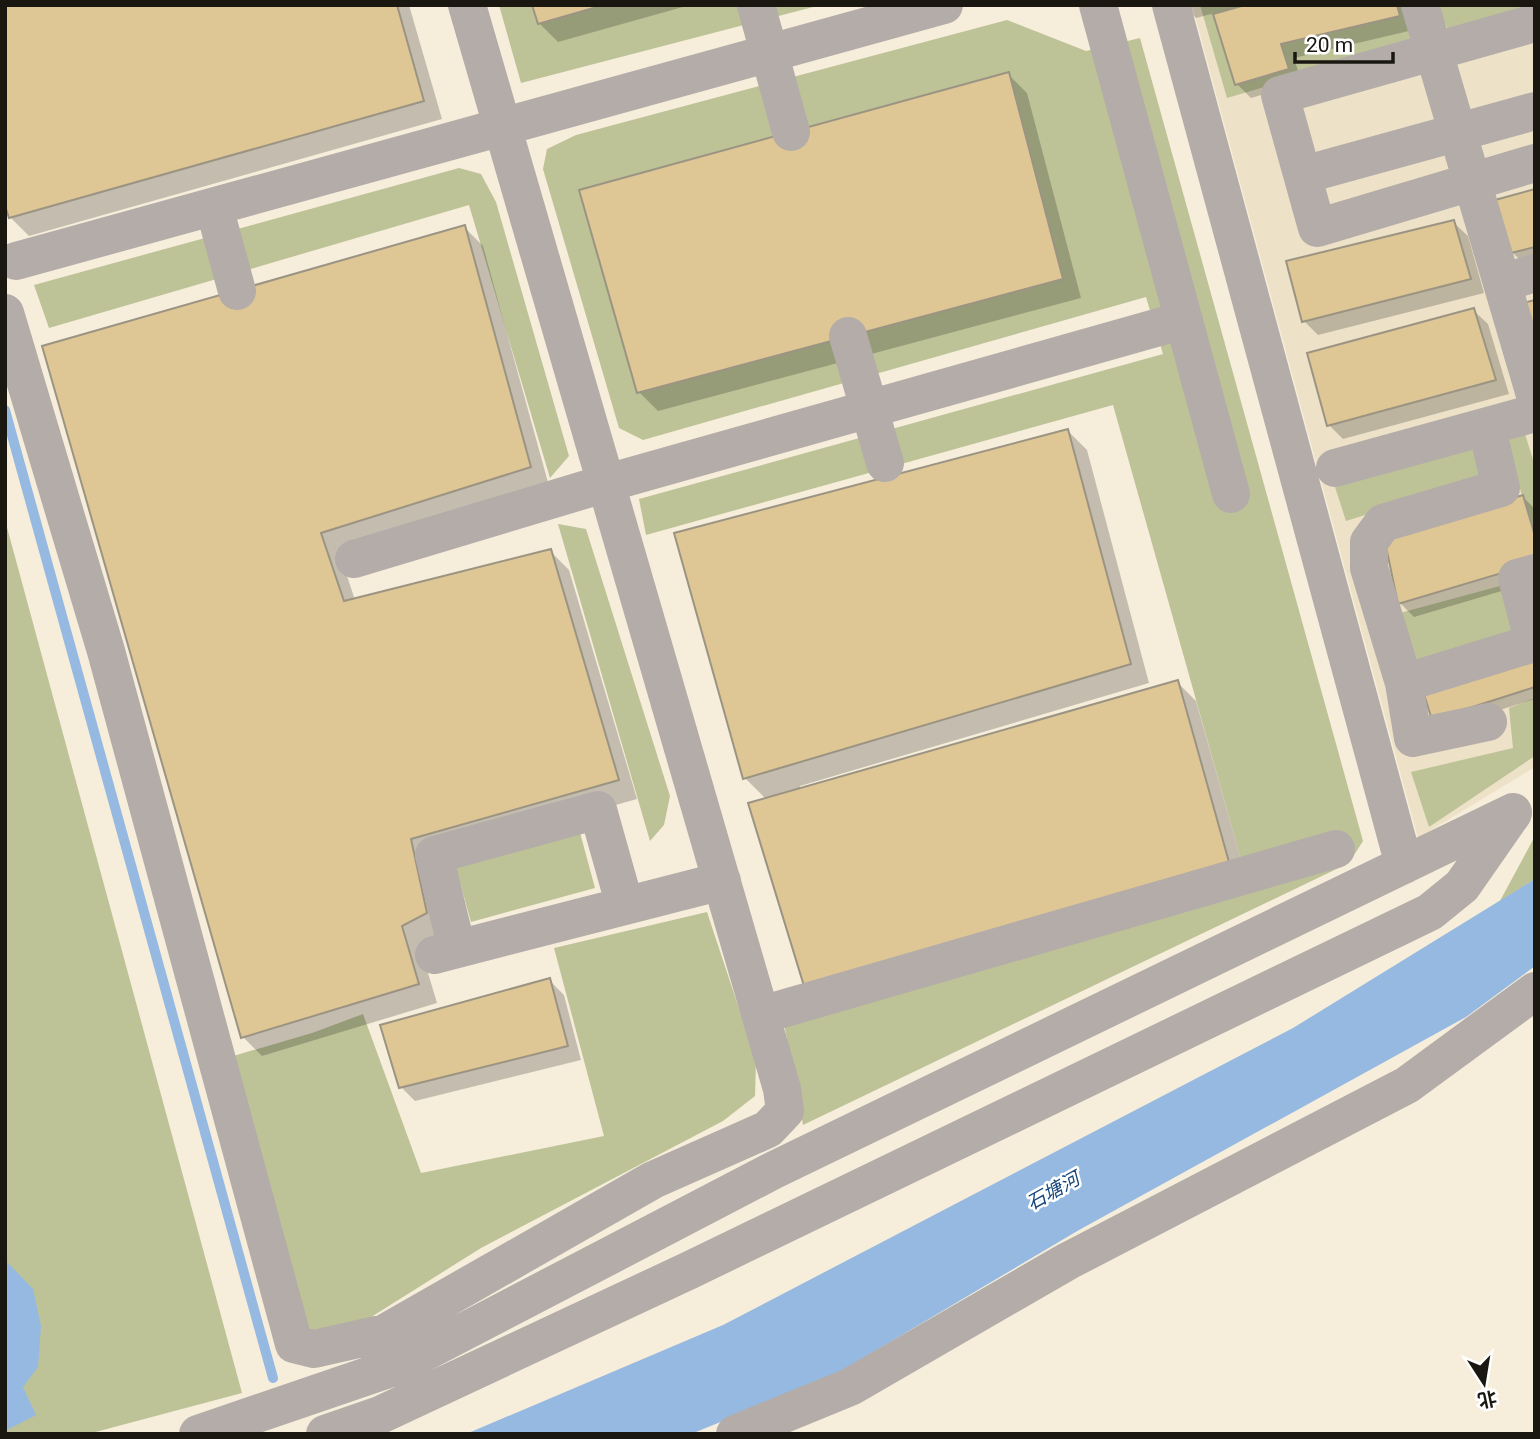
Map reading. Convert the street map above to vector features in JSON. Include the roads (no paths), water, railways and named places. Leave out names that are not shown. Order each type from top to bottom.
[{"type":"street","points":[[5,313],[106,651],[294,1344],[314,1349],[385,1333],[653,1180],[768,1129],[785,1111],[782,1089],[467,5]]},
{"type":"street","points":[[756,5],[791,132]]},
{"type":"street","points":[[16,261],[944,5]]},
{"type":"street","points":[[1171,5],[1404,865]]},
{"type":"street","points":[[1420,5],[1471,181],[1518,278],[1535,395]]},
{"type":"street","points":[[1102,17],[1231,494]]},
{"type":"street","points":[[1535,23],[1280,95],[1317,228],[1535,163]]},
{"type":"street","points":[[1303,175],[1535,111]]},
{"type":"street","points":[[214,207],[237,291]]},
{"type":"street","points":[[354,559],[607,483],[1184,320]]},
{"type":"street","points":[[849,336],[884,463]]},
{"type":"street","points":[[1335,468],[1535,413]]},
{"type":"street","points":[[1487,428],[1501,488],[1383,523],[1369,542],[1369,568],[1404,683],[1413,738],[1488,722]]},
{"type":"street","points":[[1404,683],[1534,643],[1517,578],[1535,573]]},
{"type":"street","points":[[198,1434],[400,1365],[772,1171],[1524,805]]},
{"type":"street","points":[[325,1434],[380,1415],[690,1270],[1430,912],[1462,886],[1524,805]]},
{"type":"street","points":[[625,906],[598,810],[434,855],[446,952],[625,906],[722,881]]},
{"type":"street","points":[[761,1015],[1336,849]]},
{"type":"street","points":[[736,1434],[850,1387],[1068,1261],[1407,1085],[1535,992]]},
{"type":"water","name":"石塘河","points":[[1535,879],[1535,966],[1466,1017],[1079,1230],[831,1377],[691,1434],[466,1434],[723,1325],[1293,1028]]},
{"type":"water","points":[[5,1260],[33,1289],[41,1326],[38,1367],[23,1387],[36,1415],[5,1431]]},
{"type":"waterway","points":[[5,410],[273,1378]]}]
